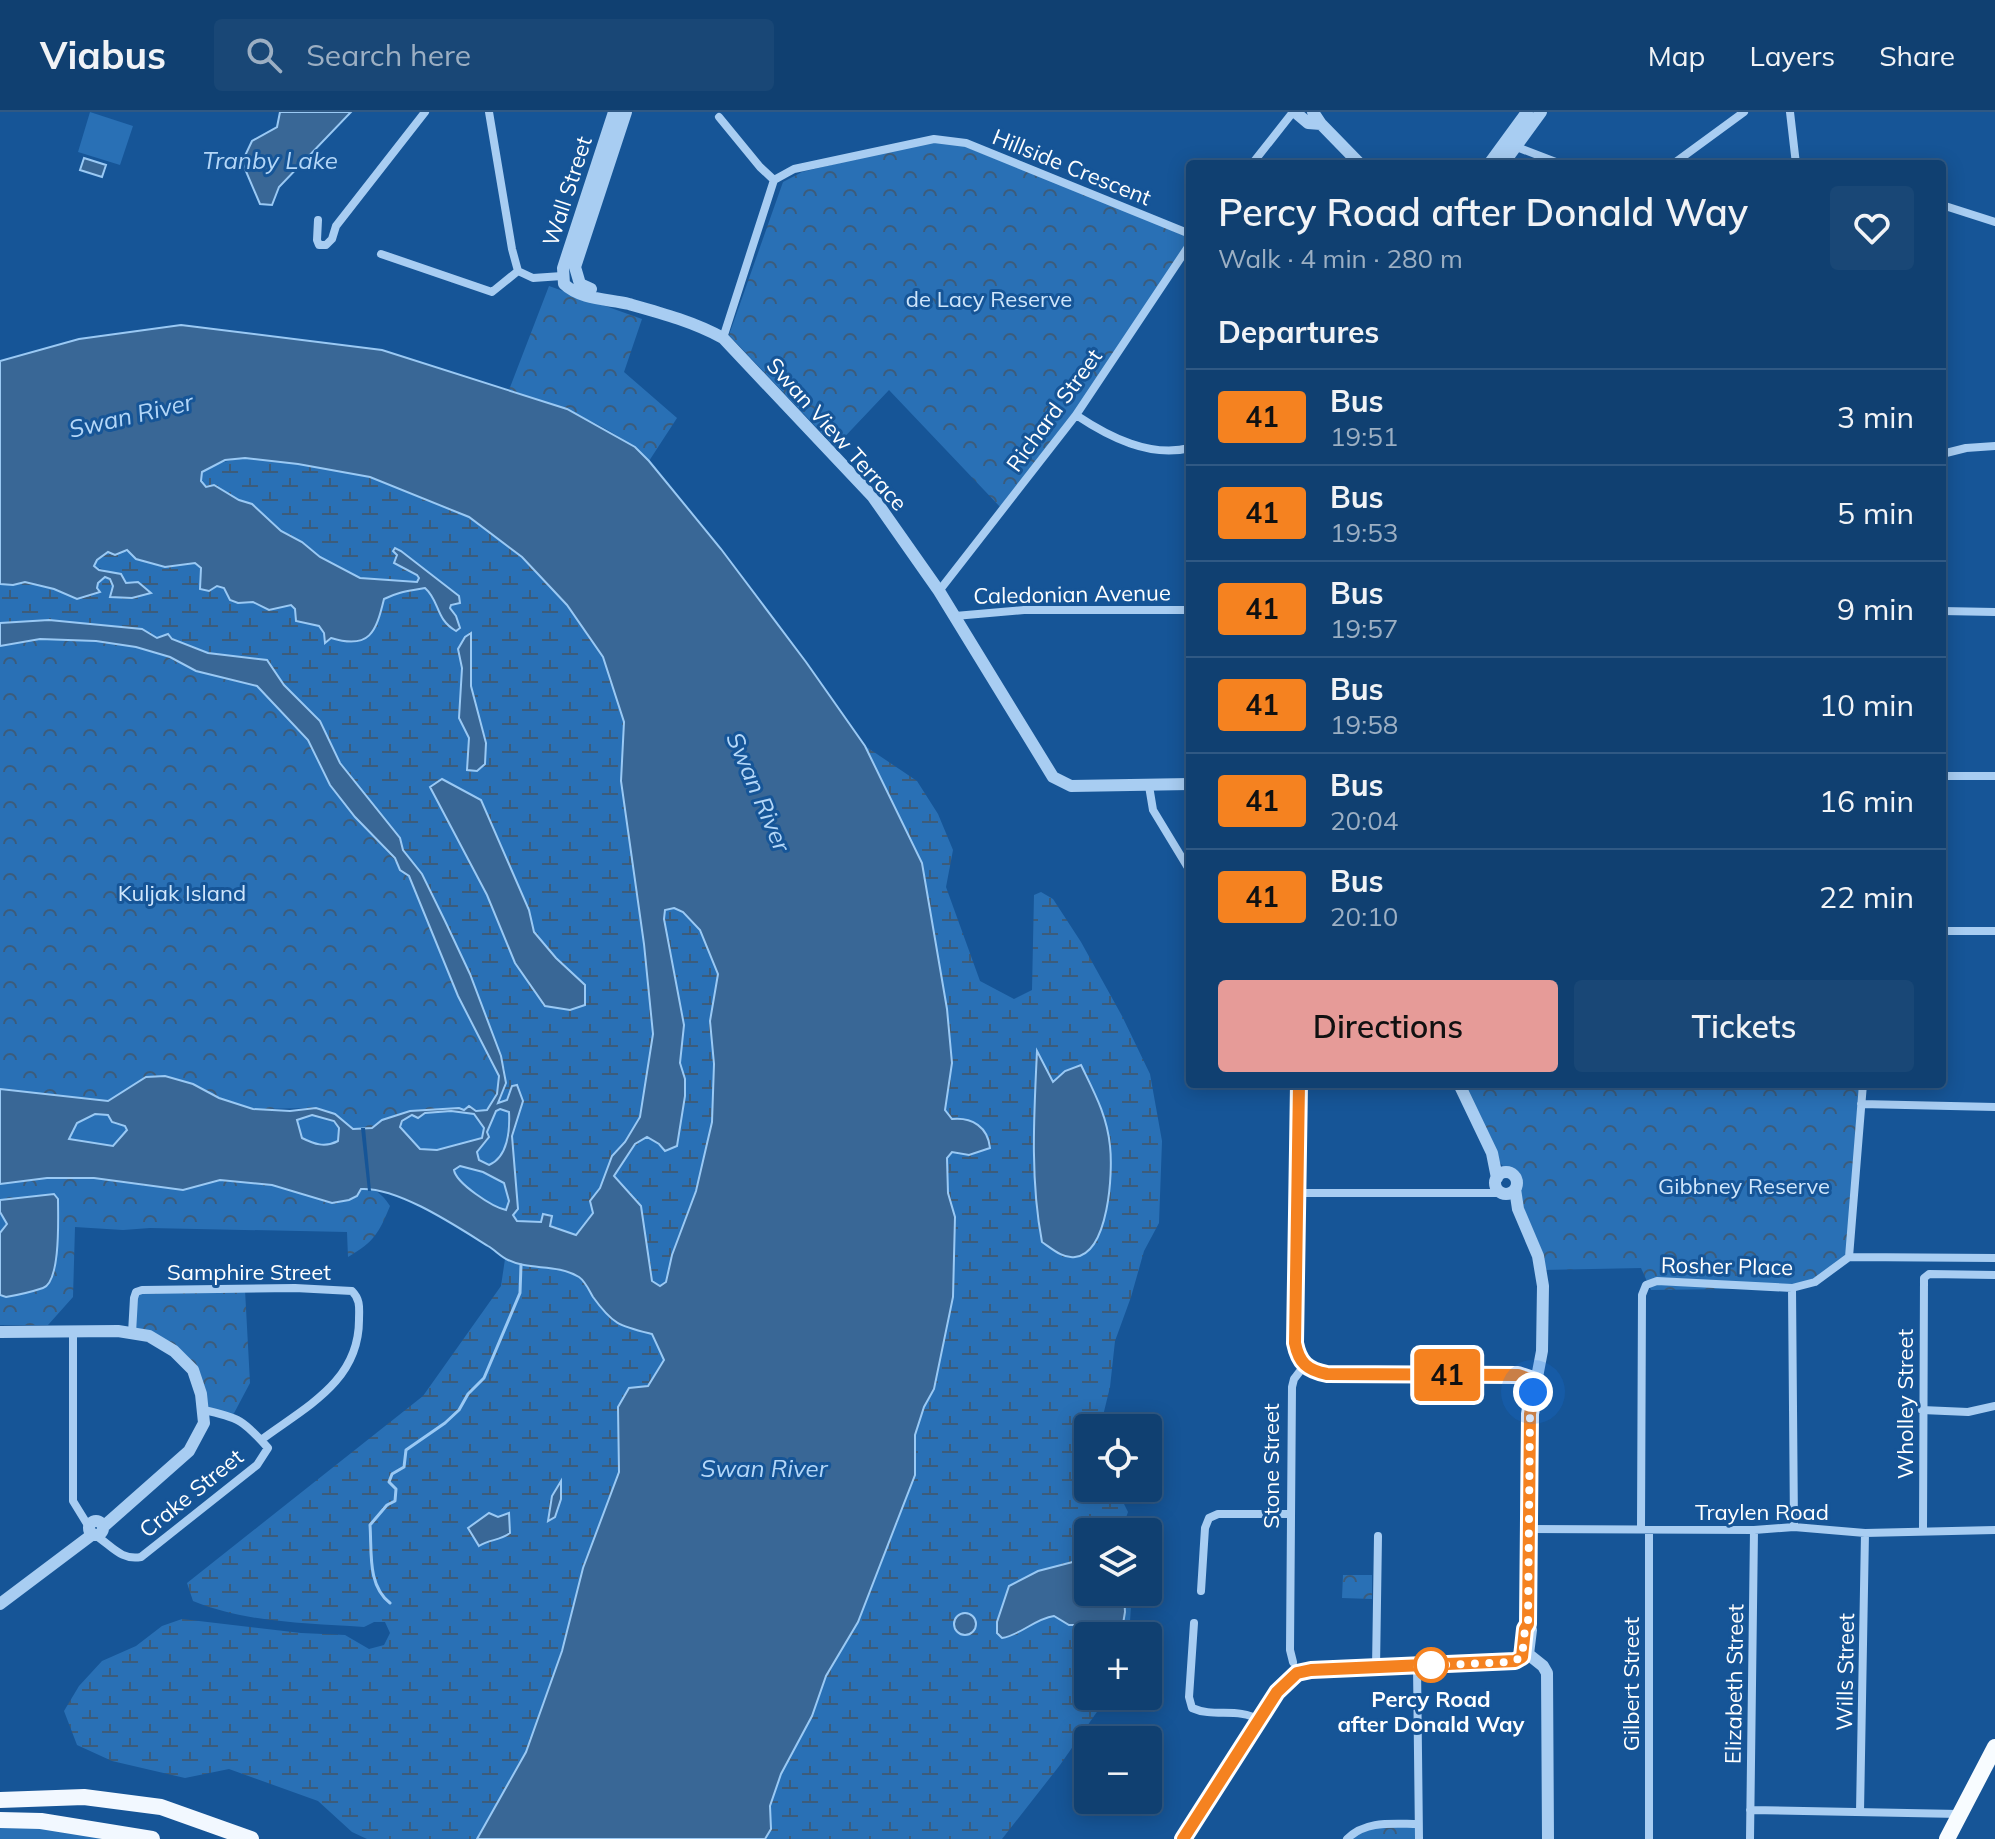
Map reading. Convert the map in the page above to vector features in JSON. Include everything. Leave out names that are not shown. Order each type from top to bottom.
[{"type":"highway","points":[[1947,1839],[1995,1747]]},
{"type":"main road","points":[[0,1800],[84,1797],[161,1807],[251,1839]]},
{"type":"main road","points":[[0,1820],[41,1821],[152,1839]]},
{"type":"street","points":[[318,220],[317,240],[319,245],[326,245],[332,239],[336,226],[425,112]]},
{"type":"street","points":[[489,112],[518,271],[533,278],[568,280]]},
{"type":"street","name":"Wall Street","points":[[610,143],[614,112]]},
{"type":"street","name":"Wall Street","points":[[568,280],[610,143],[626,112]]},
{"type":"street","points":[[1255,160],[1294,112],[1308,123],[1321,124]]},
{"type":"street","points":[[1313,112],[1356,160]]},
{"type":"street","points":[[1505,160],[1527,112]]},
{"type":"street","points":[[1494,160],[1512,145],[1541,112]]},
{"type":"street","points":[[1678,160],[1744,112]]},
{"type":"street","points":[[1790,112],[1796,160]]},
{"type":"street","points":[[719,117],[774,180],[723,338]]},
{"type":"street","name":"Hillside Crescent","points":[[774,180],[794,169],[934,139],[966,143],[1186,232]]},
{"type":"street","points":[[1512,145],[1551,160]]},
{"type":"street","points":[[1946,206],[1995,222]]},
{"type":"street","name":"Richard Street","points":[[939,591],[1076,415],[1186,250]]},
{"type":"street","points":[[381,254],[492,292],[518,271]]},
{"type":"street","name":"Swan View Terrace","points":[[568,280],[583,294],[706,329],[723,338],[873,497],[939,591],[1049,772],[1071,786],[1149,786]]},
{"type":"street","points":[[1076,415],[1100,431],[1142,448],[1186,449]]},
{"type":"street","points":[[1946,453],[1995,446]]},
{"type":"street","name":"Caledonian Avenue","points":[[955,616],[1024,610],[1186,610]]},
{"type":"street","points":[[1946,611],[1995,612]]},
{"type":"street","points":[[1946,776],[1995,776]]},
{"type":"street","points":[[1186,784],[1149,786],[1153,810],[1186,864]]},
{"type":"street","points":[[1946,931],[1995,931]]},
{"type":"street","points":[[1299,1088],[1295,1343],[1304,1366],[1313,1372],[1327,1374],[1518,1375],[1536,1381]]},
{"type":"street","points":[[1461,1088],[1538,1256],[1543,1286],[1542,1351],[1530,1414],[1525,1656],[1548,1683],[1548,1839]]},
{"type":"street","points":[[1863,1088],[1849,1257],[1995,1258]]},
{"type":"street","points":[[1861,1104],[1995,1107]]},
{"type":"street","points":[[1299,1193],[1476,1191],[1504,1185]]},
{"type":"street","name":"Rosher Place","points":[[1646,1285],[1657,1281],[1792,1288],[1815,1282],[1849,1257]]},
{"type":"street","points":[[1976,1258],[1975,1274],[1995,1275]]},
{"type":"street","name":"Wholley Street","points":[[1923,1530],[1924,1278],[1929,1274],[1975,1274]]},
{"type":"street","name":"Gilbert Street","points":[[1646,1285],[1642,1295],[1649,1839]]},
{"type":"street","name":"Samphire Street","points":[[132,1333],[134,1298],[136,1292],[142,1290],[295,1288],[352,1291],[359,1302],[359,1339],[351,1364],[332,1386],[261,1440]]},
{"type":"street","points":[[1792,1288],[1794,1527]]},
{"type":"street","points":[[0,1332],[132,1333],[149,1336],[174,1351],[193,1370],[201,1394],[204,1423],[189,1451],[115,1514],[0,1604]]},
{"type":"street","points":[[73,1332],[73,1501],[96,1528]]},
{"type":"street","name":"Stone Street","points":[[1295,1668],[1290,1650],[1292,1387],[1304,1366]]},
{"type":"street","points":[[1922,1410],[1968,1412],[1995,1406]]},
{"type":"street","name":"Crake Street","points":[[96,1528],[122,1556],[130,1559],[141,1557],[257,1465],[268,1448],[245,1422],[203,1410]]},
{"type":"street","points":[[1201,1591],[1205,1528],[1209,1518],[1218,1514],[1291,1514]]},
{"type":"street","name":"Traylen Road","points":[[1529,1529],[1754,1530],[1794,1527],[1865,1533],[1995,1530]]},
{"type":"street","name":"Elizabeth Street","points":[[1750,1839],[1754,1530]]},
{"type":"street","name":"Wills Street","points":[[1860,1812],[1865,1533]]},
{"type":"street","points":[[1376,1668],[1378,1536]]},
{"type":"street","points":[[1194,1623],[1189,1697],[1192,1708],[1202,1713],[1244,1713],[1259,1720]]},
{"type":"street","points":[[1183,1839],[1295,1668],[1311,1670],[1512,1662],[1525,1656]]},
{"type":"street","points":[[1417,1666],[1419,1839]]},
{"type":"street","points":[[1750,1810],[1960,1814]]},
{"type":"street","points":[[1347,1839],[1358,1829],[1375,1825],[1418,1824]]},
{"type":"green space","points":[[90,112],[133,126],[120,165],[78,152]]},
{"type":"green space","name":"de Lacy Reserve","points":[[934,140],[950,141],[1186,232],[1186,250],[1076,415],[1003,510],[889,390],[835,447],[729,335],[783,182],[802,172]]},
{"type":"green space","points":[[549,286],[642,319],[624,372],[677,418],[649,461],[601,426],[509,390]]},
{"type":"green space","points":[[245,458],[370,477],[469,517],[522,557],[567,605],[603,657],[624,722],[621,781],[653,1034],[640,1117],[612,1156],[600,1188],[590,1201],[593,1213],[577,1235],[550,1226],[552,1216],[543,1214],[542,1222],[517,1221],[513,1215],[517,1209],[512,1136],[523,1101],[516,1085],[512,1086],[507,1100],[498,1103],[506,1083],[505,1070],[470,974],[422,874],[403,850],[400,838],[340,763],[320,721],[284,685],[267,660],[208,653],[172,639],[157,638],[142,629],[49,620],[0,623],[0,584],[25,582],[77,599],[99,592],[98,583],[105,577],[110,579],[113,586],[110,592],[126,583],[123,577],[94,566],[100,557],[117,550],[163,566],[195,563],[217,586],[224,588],[230,600],[238,603],[253,602],[269,610],[291,605],[295,609],[296,621],[319,626],[324,633],[324,642],[332,639],[343,642],[361,640],[376,623],[384,599],[425,587],[445,621],[456,631],[450,608],[459,596],[401,551],[394,563],[417,575],[417,582],[360,578],[320,557],[302,542],[281,531],[252,504],[214,485],[206,487],[201,481],[202,472],[207,469]]},
{"type":"green space","name":"Kuljak Island","points":[[40,639],[96,641],[136,647],[170,657],[196,671],[257,686],[308,740],[330,785],[355,817],[395,858],[400,870],[409,876],[458,996],[499,1076],[497,1094],[488,1110],[436,1109],[382,1120],[373,1128],[353,1129],[335,1114],[316,1108],[253,1109],[219,1098],[193,1084],[126,1090],[108,1101],[0,1089],[0,646]]},
{"type":"green space","points":[[865,746],[917,781],[938,814],[953,850],[946,887],[980,981],[1014,999],[1032,990],[1034,895],[1041,892],[1053,899],[1081,942],[1150,1074],[1162,1141],[1159,1223],[1144,1251],[1115,1341],[1103,1414],[1074,1414],[1074,1502],[1123,1502],[1128,1512],[1126,1518],[1074,1518],[1074,1606],[1131,1606],[1130,1622],[1074,1622],[1074,1710],[1098,1710],[1087,1726],[1074,1726],[1074,1745],[1002,1839],[765,1839],[771,1829],[770,1806],[781,1774],[812,1716],[826,1676],[858,1622],[915,1476],[915,1435],[934,1389],[955,1217],[948,1193],[947,1158],[952,1152],[969,1155],[945,1110],[952,1063],[922,863]]},
{"type":"green space","points":[[674,908],[683,912],[700,930],[718,974],[710,1021],[714,1064],[712,1122],[696,1191],[672,1255],[666,1282],[660,1286],[652,1281],[644,1237],[614,1176],[635,1144],[647,1137],[659,1144],[685,1079],[680,1063],[684,1025],[664,919],[665,910]]},
{"type":"green space","name":"Gibbney Reserve","points":[[1461,1088],[1863,1088],[1849,1257],[1815,1282],[1792,1288],[1651,1290],[1641,1268],[1542,1270],[1510,1194],[1521,1179],[1499,1162]]},
{"type":"green space","points":[[500,1108],[509,1112],[508,1135],[500,1156],[489,1165],[479,1160],[477,1152],[488,1140],[487,1132],[496,1110]]},
{"type":"green space","points":[[451,1111],[474,1114],[484,1128],[482,1138],[437,1150],[420,1149],[400,1127],[415,1115]]},
{"type":"green space","points":[[95,1114],[108,1115],[115,1124],[125,1126],[127,1130],[112,1147],[68,1139],[77,1123]]},
{"type":"green space","points":[[312,1115],[334,1121],[339,1128],[338,1140],[320,1144],[301,1138],[297,1121],[300,1117]]},
{"type":"green space","points":[[460,1166],[483,1172],[504,1183],[509,1201],[505,1210],[468,1188],[454,1170]]},
{"type":"green space","points":[[47,1178],[94,1178],[183,1190],[219,1180],[272,1185],[332,1203],[356,1191],[370,1189],[390,1206],[375,1236],[348,1257],[347,1232],[75,1227],[73,1297],[48,1325],[0,1325],[0,1184]]},
{"type":"green space","points":[[505,1259],[568,1272],[580,1278],[611,1318],[625,1326],[653,1334],[665,1360],[648,1387],[619,1407],[619,1472],[583,1568],[562,1651],[526,1752],[477,1839],[367,1839],[352,1832],[318,1801],[229,1769],[185,1778],[112,1761],[77,1745],[64,1711],[79,1686],[102,1661],[136,1646],[162,1626],[182,1619],[345,1635],[369,1649],[384,1645],[390,1633],[385,1622],[374,1622],[364,1627],[277,1621],[234,1614],[193,1601],[187,1583],[423,1396],[501,1286]]},
{"type":"green space","points":[[245,1290],[250,1383],[232,1417],[203,1410],[201,1394],[174,1351],[132,1333],[136,1292]]},
{"type":"green space","points":[[1343,1575],[1372,1575],[1372,1599],[1342,1598]]},
{"type":"green space","points":[[0,1820],[152,1839],[0,1839]]},
{"type":"green space","points":[[1417,1821],[1418,1839],[1347,1839],[1375,1825]]},
{"type":"water","name":"Tranby Lake","points":[[280,112],[351,112],[279,187],[272,205],[260,204],[242,162],[252,141],[277,127]]},
{"type":"water","points":[[84,158],[106,165],[102,177],[80,170]]},
{"type":"water","name":"Swan River","points":[[181,325],[382,350],[567,409],[635,447],[721,549],[865,746],[922,863],[947,1009],[952,1063],[945,1110],[952,1119],[978,1125],[986,1134],[990,1148],[969,1155],[952,1152],[947,1158],[948,1193],[955,1217],[953,1297],[934,1389],[915,1435],[915,1475],[858,1622],[826,1676],[812,1716],[781,1774],[770,1806],[771,1829],[765,1839],[477,1839],[526,1752],[562,1651],[583,1568],[619,1472],[618,1407],[629,1388],[648,1386],[664,1360],[652,1334],[612,1319],[579,1277],[561,1270],[508,1260],[426,1209],[376,1190],[361,1189],[357,1196],[349,1200],[332,1203],[272,1185],[220,1180],[183,1190],[94,1178],[47,1178],[0,1184],[0,1089],[108,1101],[146,1077],[165,1076],[253,1109],[290,1111],[316,1108],[335,1114],[353,1129],[372,1128],[382,1120],[410,1111],[464,1110],[469,1106],[476,1111],[487,1110],[497,1094],[499,1076],[458,996],[409,876],[400,870],[395,858],[355,817],[330,785],[308,740],[257,686],[196,671],[170,657],[136,647],[96,641],[40,639],[0,646],[0,623],[49,620],[142,629],[157,638],[168,634],[172,639],[208,653],[267,660],[284,685],[320,721],[340,763],[400,838],[403,850],[422,874],[470,974],[501,1056],[506,1083],[498,1103],[507,1100],[512,1086],[517,1085],[523,1101],[512,1136],[518,1209],[513,1215],[517,1221],[541,1222],[543,1214],[552,1216],[550,1226],[576,1235],[593,1213],[590,1201],[600,1188],[612,1156],[640,1117],[653,1034],[621,781],[624,722],[603,657],[567,605],[522,557],[469,517],[370,477],[298,464],[245,458],[225,460],[202,472],[201,481],[206,487],[214,485],[252,504],[281,531],[302,542],[320,557],[360,578],[417,582],[417,575],[394,563],[397,555],[393,551],[395,548],[401,551],[459,596],[460,603],[450,608],[460,628],[456,631],[444,621],[425,588],[384,599],[374,629],[363,640],[355,642],[331,638],[325,643],[319,626],[296,621],[295,609],[291,605],[269,610],[253,602],[238,603],[230,600],[224,588],[200,589],[201,568],[195,563],[165,567],[136,559],[127,550],[115,555],[108,552],[94,566],[99,570],[121,574],[126,583],[138,582],[151,593],[132,598],[110,597],[113,586],[110,579],[105,577],[98,583],[100,592],[77,599],[25,582],[0,584],[0,361],[79,339]],"holes":[[[674,908],[683,912],[700,930],[718,974],[710,1021],[714,1064],[712,1122],[696,1191],[672,1255],[666,1282],[660,1286],[652,1281],[641,1206],[614,1176],[635,1144],[647,1137],[665,1151],[677,1146],[685,1096],[685,1079],[680,1063],[684,1025],[664,919],[665,910]],[[451,1111],[474,1114],[484,1128],[482,1138],[437,1150],[420,1149],[400,1127],[402,1121],[412,1115],[418,1118],[425,1113]],[[496,1111],[509,1112],[504,1149],[489,1165],[479,1160],[477,1152],[489,1137],[487,1132]],[[95,1114],[108,1115],[112,1122],[125,1126],[127,1130],[113,1146],[69,1139],[77,1123]],[[312,1115],[334,1121],[339,1128],[338,1141],[333,1143],[320,1144],[302,1138],[297,1120]],[[460,1166],[483,1172],[504,1183],[509,1201],[506,1210],[476,1194],[454,1170]]]},
{"type":"water","points":[[471,633],[471,686],[486,743],[485,764],[477,771],[467,770],[469,738],[459,718],[462,668],[458,649]]},
{"type":"water","points":[[442,779],[481,800],[529,910],[534,932],[585,985],[585,1005],[570,1010],[545,1006],[515,963],[487,895],[430,787]]},
{"type":"water","points":[[1037,1051],[1053,1082],[1065,1071],[1081,1065],[1106,1124],[1111,1174],[1106,1210],[1095,1242],[1086,1252],[1075,1257],[1062,1255],[1042,1242],[1034,1171]]},
{"type":"water","points":[[54,1194],[58,1199],[57,1248],[49,1283],[43,1288],[24,1293],[6,1297],[0,1295],[0,1233],[7,1224],[0,1212],[0,1200]]},
{"type":"water","points":[[561,1481],[561,1499],[555,1517],[548,1521],[552,1496]]},
{"type":"water","points":[[489,1513],[498,1517],[509,1513],[510,1533],[479,1546],[468,1528]]},
{"type":"water","points":[[1074,1562],[1074,1606],[1125,1606],[1123,1622],[1074,1622],[1074,1625],[1069,1625],[1054,1616],[1002,1638],[997,1633],[997,1622],[1009,1586],[1038,1571]]},
{"type":"water","points":[[965,1613],[973,1616],[976,1624],[973,1632],[965,1635],[957,1632],[954,1624],[957,1616]]},
{"type":"pier","points":[[361,1128],[365,1128],[371,1191],[368,1191]]},
{"type":"waterway","points":[[390,1603],[374,1578],[370,1525],[387,1505],[395,1501],[396,1489],[389,1482],[392,1474],[404,1467],[406,1450],[445,1423],[484,1378],[520,1293],[521,1265]]},
{"type":"bus line","name":"41","points":[[1183,1839],[1277,1692],[1297,1673],[1515,1661],[1522,1657],[1528,1624],[1530,1414],[1536,1381],[1518,1375],[1327,1374],[1313,1372],[1298,1357],[1295,1343],[1299,1088]]},
{"type":"place","name":"Percy Road after Donald Way","points":[[1431,1665]]},
{"type":"route","points":[[1431,1665],[1417,1666],[1512,1662],[1522,1657],[1528,1624],[1530,1414],[1533,1392]]}]
